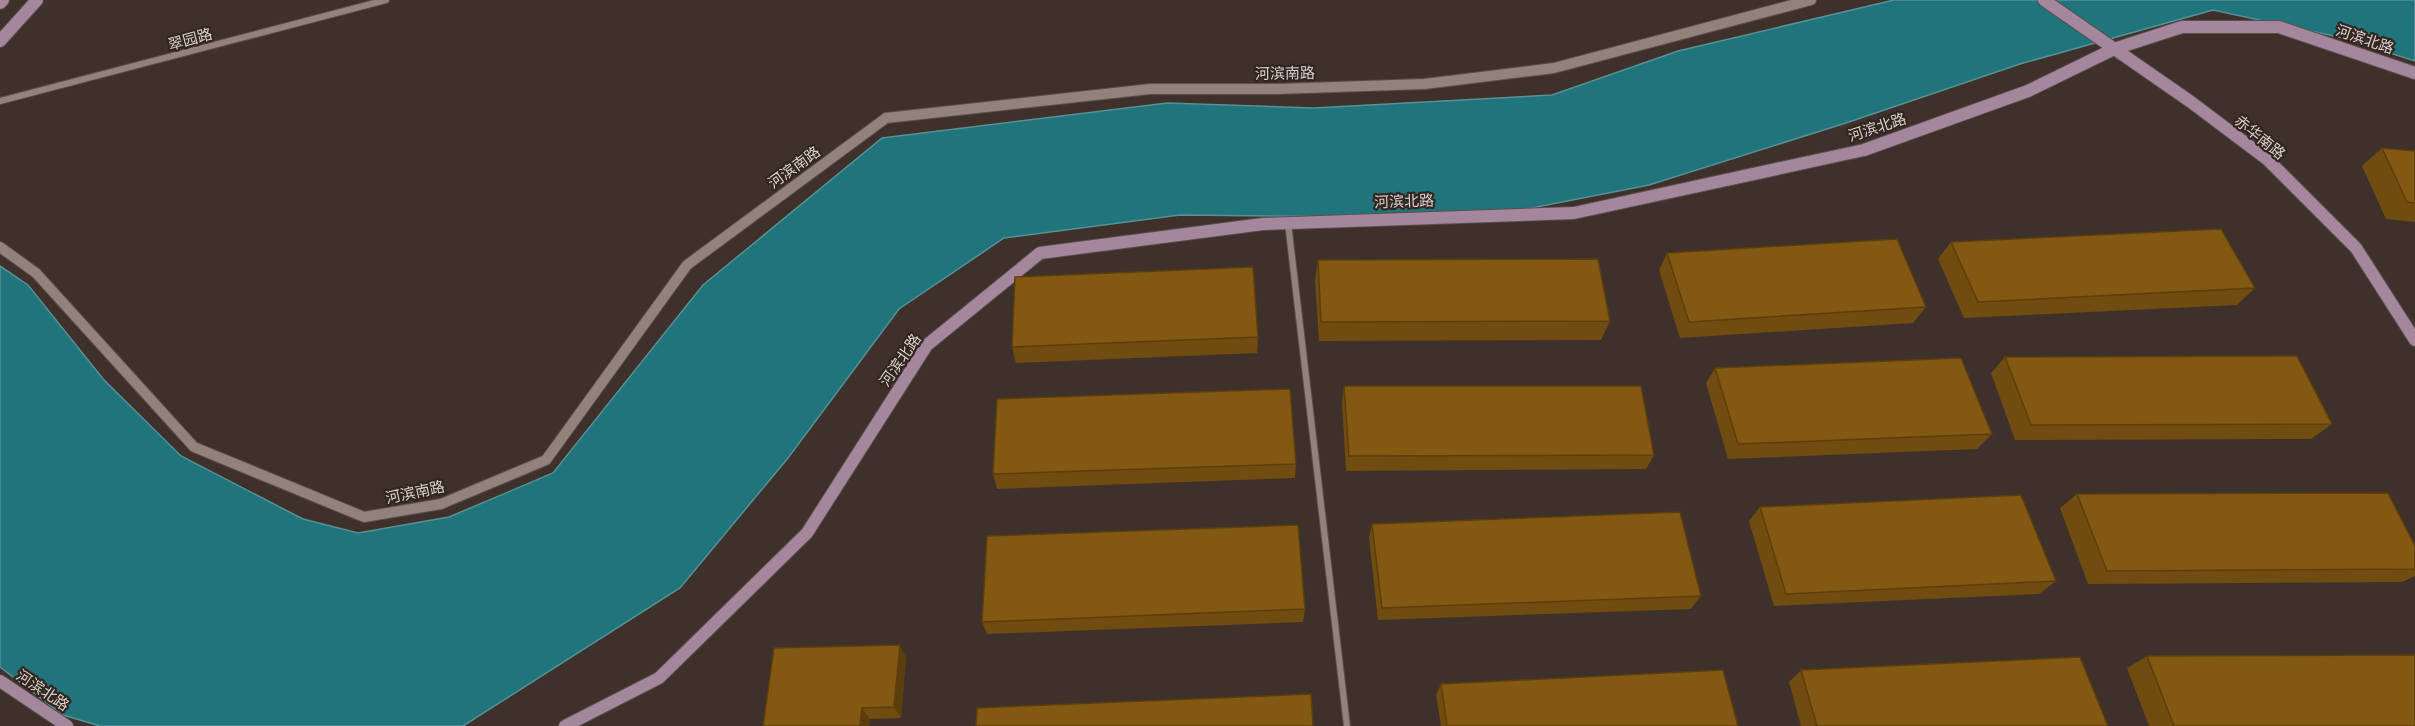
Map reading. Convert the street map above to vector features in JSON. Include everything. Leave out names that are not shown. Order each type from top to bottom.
[{"type":"main road","points":[[0,3],[3,0]]},
{"type":"main road","points":[[0,41],[38,0]]},
{"type":"main road","name":"赤华南路","points":[[2044,0],[2191,102],[2268,160],[2356,248],[2415,340]]},
{"type":"main road","name":"河滨北路","points":[[565,726],[658,678],[807,533],[927,345],[1040,253],[1263,224],[1574,213],[1864,150],[2028,91],[2112,48],[2182,27],[2279,27],[2415,73]]},
{"type":"main road","name":"河滨北路","points":[[0,681],[67,726]]},
{"type":"street","name":"翠园路","points":[[0,100],[386,0]]},
{"type":"street","name":"河滨南路","points":[[0,248],[36,273],[194,447],[364,518],[441,504],[546,460],[687,265],[886,118],[1150,89],[1277,89],[1424,84],[1554,68],[1811,0]]},
{"type":"street","points":[[1288,223],[1347,726]]},
{"type":"water","points":[[1894,0],[2415,0],[2415,61],[2343,38],[2213,10],[2020,64],[1846,123],[1649,185],[1481,218],[1180,215],[1004,238],[899,309],[788,458],[680,588],[463,726],[100,726],[63,715],[0,667],[0,266],[28,285],[104,380],[181,456],[303,519],[358,533],[449,517],[553,473],[703,285],[882,138],[1167,103],[1314,108],[1552,95],[1678,51]]},
{"type":"building","points":[[2382,148],[2415,151],[2415,203],[2407,202]]},
{"type":"building","points":[[2221,229],[2255,288],[1978,302],[1951,242]]},
{"type":"building","points":[[1897,239],[1926,307],[1689,322],[1667,253]]},
{"type":"building","points":[[1598,259],[1610,321],[1321,322],[1318,260]]},
{"type":"building","points":[[1253,267],[1258,337],[1012,347],[1015,277]]},
{"type":"building","points":[[2297,356],[2332,424],[2031,425],[2005,357]]},
{"type":"building","points":[[1961,358],[1992,434],[1738,444],[1715,368]]},
{"type":"building","points":[[1344,386],[1641,386],[1654,455],[1349,456]]},
{"type":"building","points":[[1290,389],[1296,464],[993,474],[997,399]]},
{"type":"building","points":[[2388,493],[2415,546],[2415,569],[2107,571],[2077,494]]},
{"type":"building","points":[[2021,495],[2056,581],[1786,594],[1760,507]]},
{"type":"building","points":[[1680,512],[1701,596],[1382,608],[1372,524]]},
{"type":"building","points":[[1298,525],[1305,609],[982,622],[987,536]]},
{"type":"building","points":[[900,645],[894,707],[862,708],[860,726],[763,726],[774,648]]},
{"type":"building","points":[[2415,655],[2415,726],[2174,726],[2147,656]]},
{"type":"building","points":[[2080,657],[2108,726],[1817,726],[1801,670]]},
{"type":"building","points":[[1723,670],[1738,726],[1447,726],[1441,684]]},
{"type":"building","points":[[1311,694],[1313,726],[976,726],[977,708]]}]
